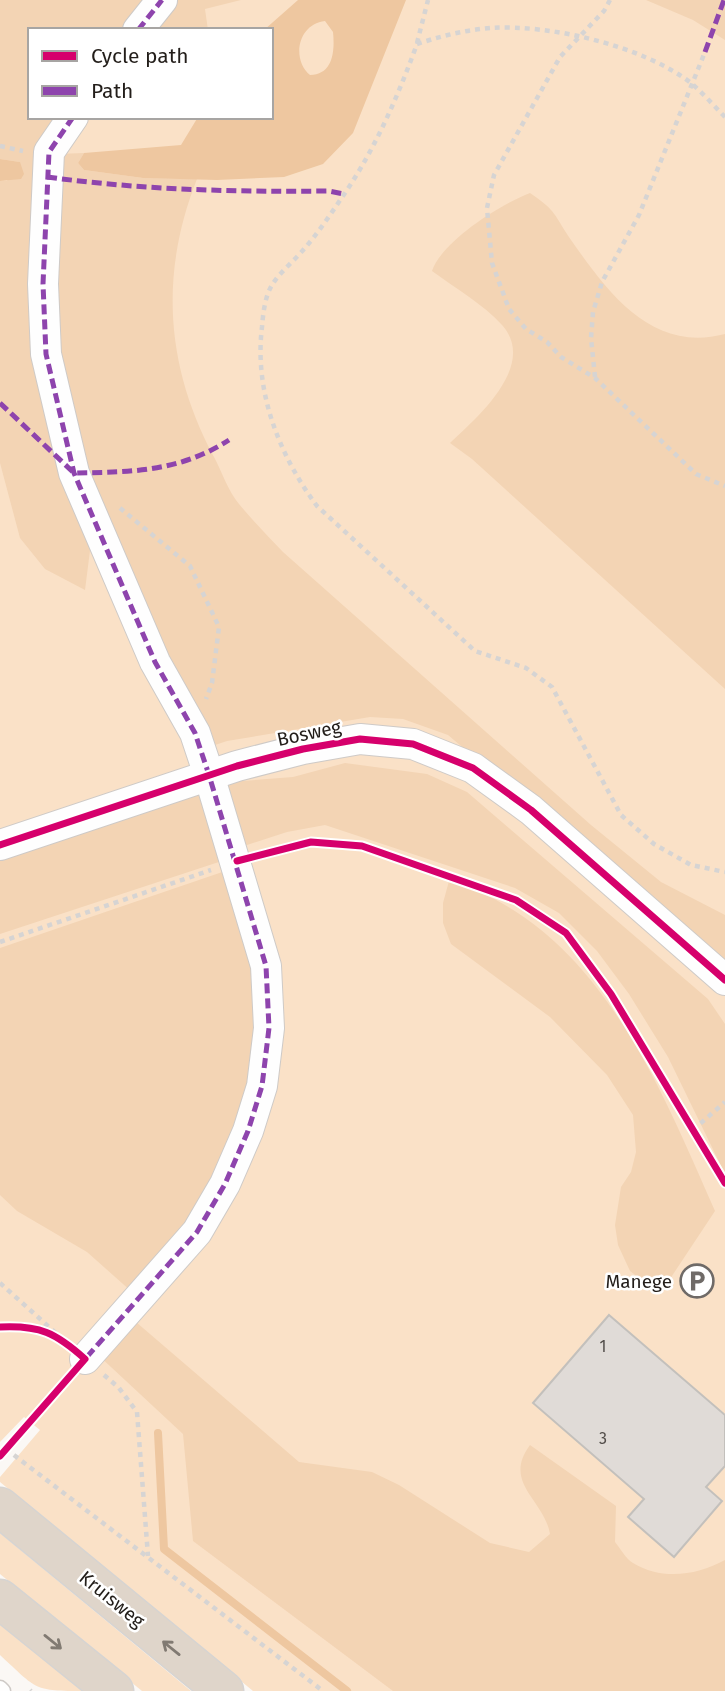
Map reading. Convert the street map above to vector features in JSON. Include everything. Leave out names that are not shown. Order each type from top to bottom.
[{"type":"highway","name":"Kruisweg","points":[[0,1507],[224,1691]]},
{"type":"highway","points":[[0,1599],[114,1691]]},
{"type":"street","points":[[140,28],[162,0]]},
{"type":"street","points":[[72,119],[49,152],[43,284],[46,354],[75,473],[155,662],[195,733],[209,775],[237,861],[266,966],[269,1028],[262,1086],[248,1131],[225,1184],[197,1232],[85,1359]]},
{"type":"street","name":"Bosweg","points":[[0,845],[209,775],[303,749],[360,738],[413,744],[473,768],[531,810],[725,979]]},
{"type":"path","points":[[428,0],[417,44],[379,136],[346,192],[306,246],[271,286],[263,314],[260,346],[262,388],[275,428],[300,483],[317,506],[475,651],[526,668],[552,687],[621,815],[653,844],[682,860],[725,872]]},
{"type":"path","points":[[610,0],[604,11],[560,57],[494,175],[487,208],[492,262],[509,309],[561,357],[595,379],[696,474],[725,486]]},
{"type":"path","points":[[417,44],[454,33],[492,28],[528,29],[578,37],[642,56],[690,82],[725,117]]},
{"type":"path","points":[[595,379],[591,338],[593,312],[602,282],[639,215],[690,82],[705,52]]},
{"type":"path","points":[[119,507],[190,566],[219,627],[212,683],[195,733]]},
{"type":"path","points":[[0,942],[237,861]]},
{"type":"path","points":[[693,1130],[725,1102]]},
{"type":"path","points":[[686,1119],[700,1141]]},
{"type":"path","points":[[0,1283],[119,1388],[137,1412],[148,1557]]},
{"type":"path","points":[[36,1331],[58,1335]]},
{"type":"path","points":[[0,1456],[15,1439]]},
{"type":"path","points":[[6,1449],[323,1691]]},
{"type":"shaded area","points":[[0,0],[725,0],[725,1691],[253,1691],[0,1482],[0,1477],[40,1430],[24,1417],[0,1442]]},
{"type":"shaded area","points":[[0,0],[153,0],[130,28],[28,28],[28,119],[61,119],[34,283],[93,527],[85,590],[45,569],[20,538],[0,463],[0,181],[7,181],[20,162],[0,159]]},
{"type":"shaded area","points":[[173,0],[241,0],[205,9],[208,28],[151,28]]},
{"type":"shaded area","points":[[298,0],[406,0],[353,133],[323,164],[284,177],[217,180],[143,178],[84,170],[78,163],[84,153],[181,145],[197,119],[273,119],[273,28],[266,28]],"holes":[[[325,21],[333,32],[331,61],[324,71],[310,75],[304,68],[299,52],[303,35],[309,28]]]},
{"type":"shaded area","points":[[646,0],[725,0],[725,40],[693,20]]},
{"type":"shaded area","points":[[84,153],[78,163],[84,170],[143,178],[197,179],[177,250],[173,320],[186,389],[198,423],[228,487],[239,504],[283,552],[591,825],[661,882],[725,915],[725,968],[448,735],[403,719],[370,717],[227,741],[206,748],[92,504],[54,353],[57,154]]},
{"type":"shaded area","points":[[0,159],[20,162],[24,174],[21,179],[0,181]]},
{"type":"shaded area","points":[[530,193],[550,209],[601,280],[635,314],[654,327],[675,335],[699,338],[725,334],[725,689],[472,459],[450,443],[475,420],[500,390],[513,357],[511,341],[502,325],[468,296],[432,271],[438,259],[460,236],[489,215]]},
{"type":"shaded area","points":[[345,763],[427,774],[467,792],[708,999],[725,1024],[725,1174],[668,1057],[629,994],[597,951],[559,913],[515,888],[325,825],[287,832],[241,847],[217,783],[293,777]]},
{"type":"shaded area","points":[[207,787],[231,858],[0,934],[0,855]]},
{"type":"shaded area","points":[[234,868],[259,967],[255,1084],[219,1182],[132,1292],[87,1252],[17,1211],[0,1195],[0,948]]},
{"type":"shaded area","points":[[449,881],[500,902],[545,933],[583,971],[616,1015],[645,1062],[715,1211],[660,1294],[630,1271],[618,1245],[615,1225],[621,1187],[631,1172],[636,1152],[633,1115],[607,1075],[550,1017],[451,944],[443,923],[443,903]]},
{"type":"shaded area","points":[[129,1316],[299,1462],[372,1472],[399,1485],[490,1543],[529,1552],[550,1534],[522,1481],[520,1470],[530,1445],[616,1506],[615,1542],[633,1563],[656,1572],[680,1574],[725,1560],[725,1691],[393,1691],[193,1541],[183,1434],[97,1354]]},
{"type":"shaded area","points":[[0,1533],[191,1691],[142,1691],[0,1574]]},
{"type":"shaded area","points":[[0,1623],[85,1691],[45,1689],[30,1682],[0,1655]]},
{"type":"building","points":[[609,1315],[725,1415],[725,1466],[706,1487],[722,1501],[674,1557],[628,1517],[644,1499],[533,1403]]},
{"type":"waterway","points":[[158,1433],[164,1549],[347,1691]]},
{"type":"marked path","points":[[140,28],[162,0]]},
{"type":"marked path","points":[[705,52],[724,0]]},
{"type":"marked path","points":[[72,119],[49,152],[43,284],[46,354],[74,473],[155,662],[195,733],[209,775],[266,966],[269,1028],[262,1086],[248,1131],[225,1184],[197,1232],[85,1359]]},
{"type":"marked path","points":[[47,177],[153,187],[329,191],[344,194]]},
{"type":"marked path","points":[[0,403],[74,473],[135,471],[173,464],[192,459],[229,440]]},
{"type":"cycle path","points":[[0,845],[237,766],[303,749],[360,739],[413,744],[473,768],[531,810],[725,980]]},
{"type":"cycle path","points":[[237,861],[311,842],[362,846],[516,900],[566,933],[611,994],[725,1183]]},
{"type":"cycle path","points":[[0,1327],[47,1332],[85,1359],[0,1456]]},
{"type":"place","name":"Manege","points":[[697,1281]]}]
